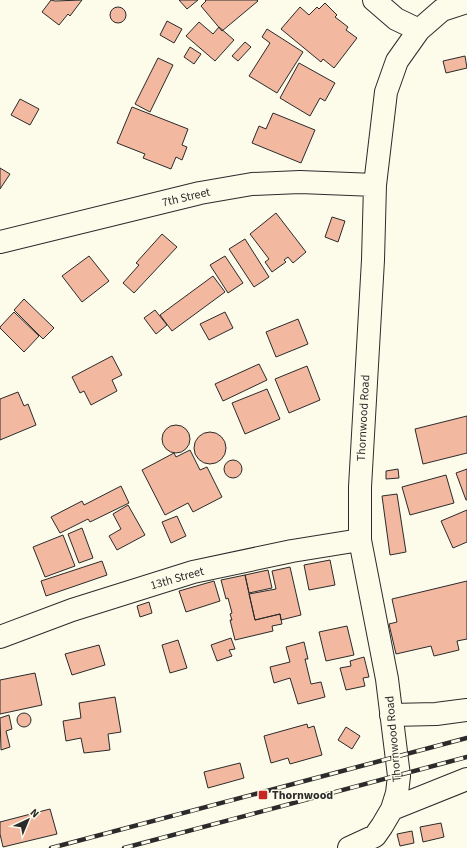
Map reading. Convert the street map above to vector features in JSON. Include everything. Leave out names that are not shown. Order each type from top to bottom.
[{"type":"street","points":[[374,0],[396,19],[419,30]]},
{"type":"street","name":"Thornwood Road","points":[[349,848],[375,836],[382,826],[392,809],[397,793],[399,776],[387,679],[360,540],[360,487],[373,260],[375,185],[386,92],[397,61],[419,30],[442,10],[467,2]]},
{"type":"street","name":"7th Street","points":[[0,242],[200,193],[252,184],[300,182],[375,185]]},
{"type":"street","name":"13th Street","points":[[0,637],[72,610],[193,572],[292,551],[360,540]]},
{"type":"street","points":[[392,715],[436,714],[467,710]]},
{"type":"street","points":[[392,809],[467,779]]},
{"type":"building","points":[[51,0],[82,0],[70,16],[68,14],[59,25],[42,12]]},
{"type":"building","points":[[179,0],[198,0],[187,9]]},
{"type":"building","points":[[205,0],[258,1],[222,31],[201,6],[206,1]]},
{"type":"building","points":[[325,3],[337,15],[335,17],[348,27],[346,30],[357,38],[334,68],[323,59],[321,62],[281,29],[300,7],[309,15],[317,7],[319,9]]},
{"type":"building","points":[[115,7],[121,7],[126,12],[124,21],[121,23],[115,23],[110,18],[110,12]]},
{"type":"building","points":[[167,21],[182,29],[174,43],[160,35]]},
{"type":"building","points":[[199,22],[213,34],[219,27],[234,40],[215,61],[186,36]]},
{"type":"building","points":[[267,29],[303,52],[277,93],[249,76],[270,43],[262,37]]},
{"type":"building","points":[[245,42],[251,47],[238,61],[232,56]]},
{"type":"building","points":[[190,47],[201,54],[194,64],[184,57]]},
{"type":"building","points":[[465,56],[467,68],[446,73],[443,61]]},
{"type":"building","points":[[158,58],[173,65],[150,112],[135,104]]},
{"type":"building","points":[[299,63],[335,83],[325,101],[320,98],[310,116],[280,98]]},
{"type":"building","points":[[20,99],[39,109],[30,125],[11,115]]},
{"type":"building","points":[[132,107],[188,129],[182,145],[187,147],[182,160],[176,157],[171,169],[143,158],[145,154],[117,143]]},
{"type":"building","points":[[273,113],[315,130],[301,163],[252,143],[259,126],[266,129]]},
{"type":"building","points":[[0,168],[10,174],[0,189]]},
{"type":"building","points":[[276,213],[306,252],[293,263],[288,257],[284,260],[286,262],[272,272],[265,262],[269,259],[250,234]]},
{"type":"building","points":[[332,217],[345,221],[338,242],[325,237]]},
{"type":"building","points":[[162,234],[177,247],[134,293],[123,283],[139,265],[136,263]]},
{"type":"building","points":[[245,239],[269,277],[254,287],[229,249]]},
{"type":"building","points":[[89,256],[109,281],[82,302],[62,276]]},
{"type":"building","points":[[225,256],[243,283],[228,293],[210,265]]},
{"type":"building","points":[[213,276],[225,292],[172,331],[160,315]]},
{"type":"building","points":[[24,299],[54,328],[43,339],[14,310]]},
{"type":"building","points":[[155,310],[167,325],[156,334],[144,318]]},
{"type":"building","points":[[14,312],[39,336],[24,352],[0,328]]},
{"type":"building","points":[[225,312],[233,328],[209,340],[200,324]]},
{"type":"building","points":[[298,319],[308,344],[276,357],[266,332]]},
{"type":"building","points":[[112,356],[122,375],[112,380],[117,391],[91,405],[84,391],[80,393],[72,377]]},
{"type":"building","points":[[259,364],[267,380],[223,401],[215,384]]},
{"type":"building","points":[[307,366],[320,400],[289,413],[275,379]]},
{"type":"building","points":[[267,389],[280,419],[245,434],[232,403]]},
{"type":"building","points":[[18,392],[24,406],[28,404],[36,425],[0,440],[0,399]]},
{"type":"building","points":[[467,416],[467,453],[423,464],[415,429]]},
{"type":"building","points":[[176,425],[186,429],[190,439],[186,449],[176,453],[166,449],[162,439],[166,429]]},
{"type":"building","points":[[207,432],[213,432],[223,439],[226,448],[225,454],[219,461],[213,464],[207,464],[197,457],[194,451],[194,445],[201,435]]},
{"type":"building","points":[[190,450],[200,470],[207,467],[222,497],[193,512],[188,503],[165,515],[142,470],[174,453],[176,457]]},
{"type":"building","points":[[229,460],[237,460],[242,465],[240,476],[237,478],[229,478],[224,473],[224,465]]},
{"type":"building","points":[[398,469],[399,478],[386,479],[386,471]]},
{"type":"building","points":[[467,469],[467,500],[466,500],[456,473]]},
{"type":"building","points":[[446,475],[454,503],[410,515],[402,487]]},
{"type":"building","points":[[121,486],[129,503],[90,522],[88,519],[60,533],[51,517],[82,501],[84,505]]},
{"type":"building","points":[[397,494],[406,552],[390,555],[382,496]]},
{"type":"building","points":[[128,505],[145,535],[117,550],[109,536],[121,529],[113,514]]},
{"type":"building","points":[[467,510],[467,542],[453,548],[441,521]]},
{"type":"building","points":[[177,516],[186,536],[171,543],[162,522]]},
{"type":"building","points":[[82,528],[93,558],[79,563],[68,534]]},
{"type":"building","points":[[63,535],[75,566],[45,577],[33,547]]},
{"type":"building","points":[[330,560],[335,585],[309,590],[304,565]]},
{"type":"building","points":[[102,561],[107,575],[46,596],[41,581]]},
{"type":"building","points":[[290,567],[301,615],[281,620],[280,614],[255,620],[249,594],[276,589],[272,571]]},
{"type":"building","points":[[268,570],[272,588],[249,593],[245,575]]},
{"type":"building","points":[[245,575],[255,620],[280,614],[282,624],[272,626],[273,631],[235,640],[230,620],[232,620],[230,614],[232,613],[228,598],[226,599],[221,580]]},
{"type":"building","points":[[214,581],[220,601],[186,612],[179,591]]},
{"type":"building","points":[[467,581],[467,639],[457,641],[459,650],[434,656],[431,646],[396,654],[389,624],[397,622],[392,599]]},
{"type":"building","points":[[149,602],[152,613],[140,617],[137,606]]},
{"type":"building","points":[[347,626],[354,655],[326,661],[319,632]]},
{"type":"building","points":[[231,638],[235,649],[229,650],[232,656],[217,661],[211,645]]},
{"type":"building","points":[[178,640],[187,668],[170,673],[162,645]]},
{"type":"building","points":[[304,642],[308,659],[305,659],[311,684],[321,682],[325,697],[298,704],[290,678],[274,683],[270,667],[290,662],[286,647]]},
{"type":"building","points":[[99,645],[105,665],[72,675],[65,654]]},
{"type":"building","points":[[364,657],[369,677],[363,678],[365,686],[346,690],[340,668],[351,666],[350,661]]},
{"type":"building","points":[[35,673],[42,705],[0,714],[0,680]]},
{"type":"building","points":[[115,697],[121,732],[108,734],[110,750],[84,753],[81,738],[66,741],[63,721],[81,718],[79,703]]},
{"type":"building","points":[[21,713],[27,713],[31,717],[31,723],[27,727],[21,727],[17,723],[17,717]]},
{"type":"building","points":[[9,715],[12,729],[6,731],[10,747],[1,750],[0,718]]},
{"type":"building","points":[[307,724],[308,728],[314,726],[322,755],[290,764],[288,758],[271,763],[264,736]]},
{"type":"building","points":[[346,727],[360,736],[352,749],[338,740]]},
{"type":"building","points":[[240,763],[244,778],[208,788],[204,772]]},
{"type":"building","points":[[50,809],[57,834],[3,847],[0,834],[0,822]]},
{"type":"building","points":[[441,823],[444,837],[423,842],[420,827]]},
{"type":"building","points":[[412,831],[414,843],[400,846],[397,834]]},
{"type":"railway","points":[[51,848],[467,738]]},
{"type":"railway","points":[[124,848],[467,757]]},
{"type":"place","name":"Thornwood","points":[[263,795]]}]
